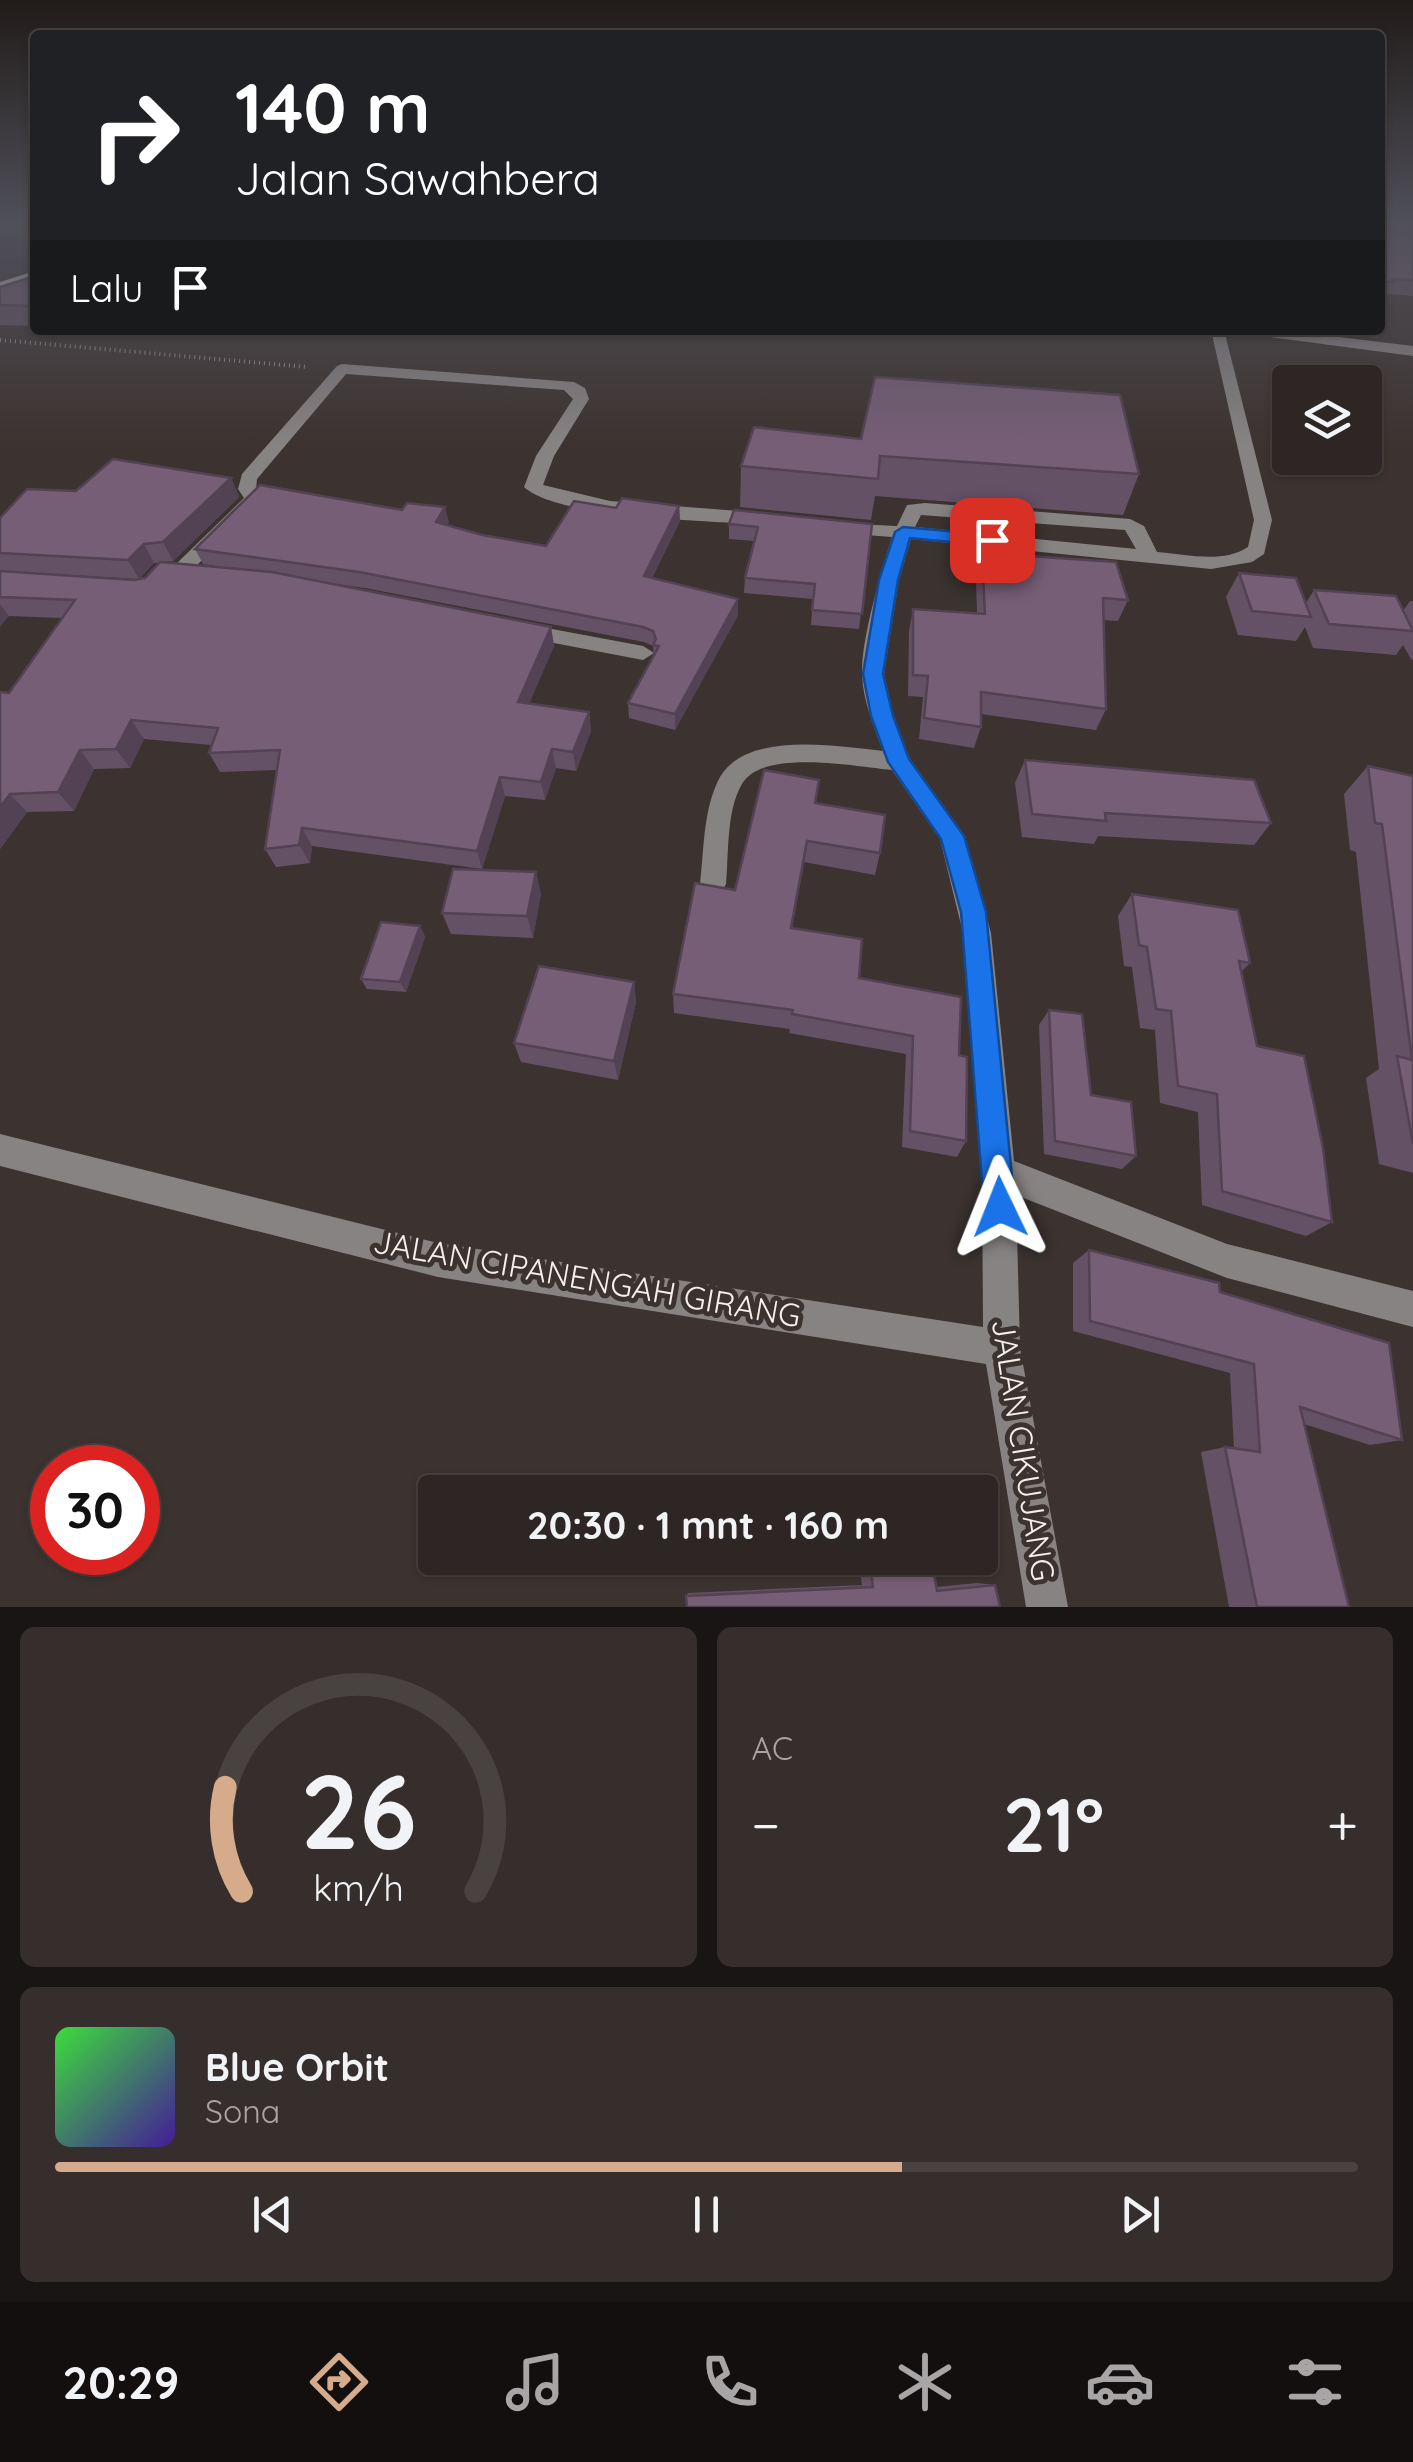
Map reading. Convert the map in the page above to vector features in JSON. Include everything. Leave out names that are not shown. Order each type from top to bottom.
[{"type":"street","points":[[814,524],[1222,563],[1246,558],[1257,550],[1263,520],[1218,335]]},
{"type":"street","points":[[1287,335],[1413,351]]},
{"type":"street","points":[[181,571],[254,499],[247,489],[248,478],[342,369],[568,386],[579,390],[581,399],[544,456],[533,488],[548,497],[588,503],[779,521]]},
{"type":"street","name":"JALAN CIKUJANG","points":[[903,532],[888,580],[873,674],[882,716],[899,762],[952,836],[973,912],[999,1172],[1002,1348],[1047,1607]]},
{"type":"street","points":[[508,627],[643,653]]},
{"type":"street","points":[[712,884],[730,779],[748,762],[770,754],[899,762]]},
{"type":"street","name":"JALAN CIPANENGAH GIRANG","points":[[0,1150],[438,1260],[1002,1348]]},
{"type":"street","points":[[999,1172],[1228,1261],[1413,1309]]},
{"type":"path","points":[[0,340],[342,369]]},
{"type":"building","points":[[0,297],[30,297],[30,306],[0,305]]},
{"type":"building","points":[[875,377],[1120,395],[1139,474],[880,456],[878,479],[741,466],[754,427],[861,439]]},
{"type":"building","points":[[113,459],[231,478],[163,542],[144,544],[128,560],[0,553],[0,518],[27,489],[76,491]]},
{"type":"building","points":[[260,485],[402,510],[407,503],[445,507],[436,522],[546,546],[574,501],[616,508],[622,498],[679,506],[644,576],[738,599],[675,714],[628,703],[659,646],[653,645],[653,631],[643,627],[359,572],[195,549]]},
{"type":"building","points":[[734,510],[872,524],[862,614],[812,610],[815,584],[745,578],[758,527],[729,524]]},
{"type":"building","points":[[1013,555],[1116,562],[1128,600],[1103,598],[1106,709],[981,692],[981,727],[924,718],[928,676],[913,675],[913,609],[985,614],[982,559],[1014,562]]},
{"type":"building","points":[[160,562],[272,572],[551,627],[518,702],[589,712],[573,752],[552,749],[541,782],[500,777],[477,851],[302,828],[299,845],[265,849],[280,750],[209,753],[218,728],[131,720],[116,749],[80,750],[58,792],[10,794],[0,807],[0,692],[9,693],[75,600],[0,597],[0,571],[134,580],[145,578]]},
{"type":"building","points":[[1239,573],[1296,578],[1311,617],[1252,611]]},
{"type":"building","points":[[1314,590],[1396,596],[1413,631],[1329,624]]},
{"type":"building","points":[[1025,760],[1254,780],[1271,823],[1105,813],[1106,821],[1032,814]]},
{"type":"building","points":[[1368,766],[1413,776],[1413,1144],[1397,1056],[1412,1060],[1382,824],[1375,823]]},
{"type":"building","points":[[764,770],[819,780],[815,803],[885,815],[880,853],[807,841],[791,928],[862,939],[859,978],[961,997],[959,1055],[967,1057],[966,1141],[910,1131],[913,1036],[792,1014],[793,1010],[673,994],[695,883],[735,890]]},
{"type":"building","points":[[453,869],[536,872],[527,916],[442,913]]},
{"type":"building","points":[[1132,894],[1238,910],[1250,963],[1239,961],[1257,1046],[1304,1056],[1323,1148],[1332,1222],[1222,1191],[1217,1094],[1178,1086],[1171,1011],[1156,1009],[1147,947],[1139,945]]},
{"type":"building","points":[[381,922],[420,926],[400,982],[361,979]]},
{"type":"building","points":[[539,966],[634,982],[614,1061],[514,1043]]},
{"type":"building","points":[[1049,1010],[1082,1014],[1091,1095],[1131,1102],[1136,1156],[1055,1141]]},
{"type":"building","points":[[1089,1250],[1219,1283],[1220,1292],[1389,1343],[1402,1440],[1300,1407],[1349,1607],[1257,1607],[1225,1447],[1260,1452],[1254,1364],[1090,1321]]},
{"type":"building","points":[[871,1575],[934,1575],[937,1591],[995,1585],[1000,1607],[687,1607],[686,1596],[873,1587]]},
{"type":"route","points":[[992,540],[903,532],[888,580],[873,674],[882,716],[899,762],[952,836],[973,912],[986,1018],[1000,1207]]}]
